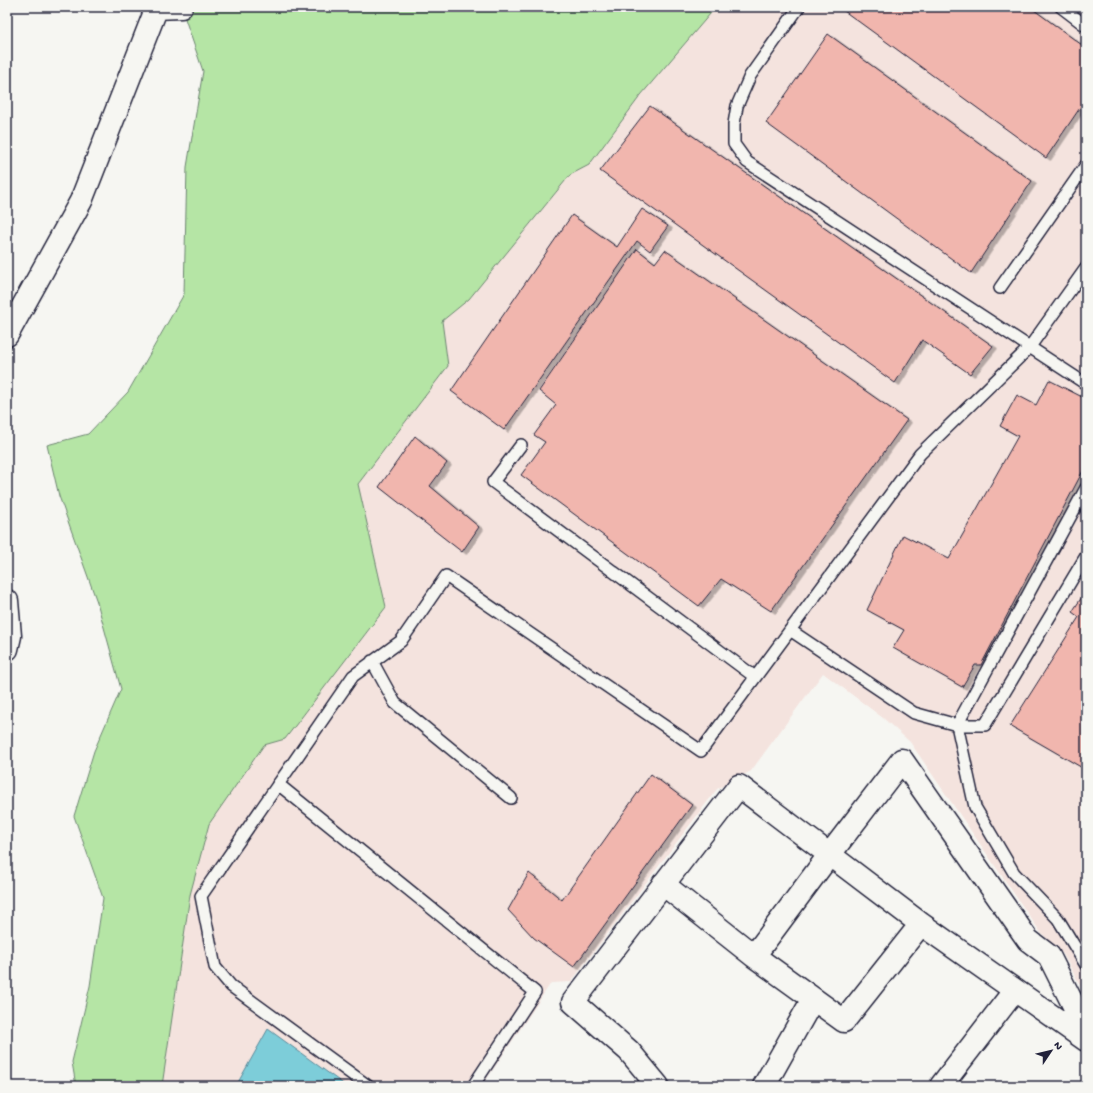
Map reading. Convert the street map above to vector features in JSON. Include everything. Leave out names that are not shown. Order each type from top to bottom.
[{"type":"street","points":[[7,335],[81,201],[155,7],[180,7]]},
{"type":"street","points":[[7,601],[10,636],[7,649]]},
{"type":"street","points":[[754,956],[902,760],[1028,940],[1049,956],[1086,1030]]},
{"type":"street","points":[[658,1086],[629,1051],[572,1002],[739,786],[921,924],[1086,1040]]},
{"type":"street","points":[[663,884],[754,956],[844,1021],[921,924]]},
{"type":"street","points":[[941,1086],[1015,990]]},
{"type":"street","points":[[764,1086],[813,998]]},
{"type":"lane","points":[[799,7],[750,76],[737,106],[734,124],[734,144],[747,162],[1086,384]]},
{"type":"lane","points":[[1061,7],[1086,26]]},
{"type":"lane","points":[[1000,288],[1086,165]]},
{"type":"lane","points":[[367,1086],[230,986],[216,967],[201,896],[353,676],[401,641],[446,576],[700,751],[920,454],[1029,348],[1086,268]]},
{"type":"lane","points":[[521,445],[493,482],[755,677]]},
{"type":"lane","points":[[1086,488],[957,725],[975,806],[1014,873],[1058,919],[1086,964]]},
{"type":"lane","points":[[790,630],[914,713],[957,725],[985,725],[1086,556]]},
{"type":"lane","points":[[372,661],[395,704],[511,798]]},
{"type":"lane","points":[[278,784],[535,992],[473,1086]]},
{"type":"shaded area","points":[[716,7],[1086,7],[1086,996],[1063,954],[1041,933],[910,742],[883,718],[823,673],[751,771],[717,789],[571,982],[551,983],[482,1086],[162,1086],[190,895],[209,824],[264,745],[285,739],[386,607],[358,484],[448,366],[442,321],[469,299],[570,175],[589,165],[641,95]]},
{"type":"green space","points":[[181,7],[716,7],[641,95],[589,165],[570,175],[469,299],[442,321],[448,366],[358,484],[386,607],[285,739],[264,745],[209,824],[190,895],[162,1086],[76,1086],[72,1062],[90,986],[103,898],[74,816],[94,751],[121,689],[97,602],[59,496],[47,445],[88,434],[128,392],[184,294],[187,167],[203,71]]},
{"type":"water","points":[[268,1029],[346,1086],[236,1086]]},
{"type":"building","points":[[1030,7],[1086,48],[1086,99],[1046,158],[840,8]]},
{"type":"building","points":[[828,34],[1032,181],[971,273],[766,123]]},
{"type":"building","points":[[650,106],[993,346],[970,374],[922,340],[895,383],[600,171]]},
{"type":"building","points":[[642,209],[668,226],[650,251],[637,241],[504,430],[451,391],[572,215],[617,247]]},
{"type":"building","points":[[637,249],[655,263],[665,250],[907,420],[771,611],[721,579],[699,606],[521,475],[545,442],[534,435],[556,405],[539,391]]},
{"type":"building","points":[[1049,380],[1086,399],[1086,465],[981,665],[975,665],[962,687],[893,648],[904,630],[867,610],[903,535],[949,559],[1018,436],[1000,426],[1017,395],[1036,405]]},
{"type":"building","points":[[415,436],[447,463],[430,486],[479,527],[462,552],[379,487]]},
{"type":"building","points":[[1086,591],[1086,770],[1010,726],[1079,617],[1072,612]]},
{"type":"building","points":[[651,774],[692,805],[574,967],[534,938],[508,910],[529,873],[562,900]]}]
